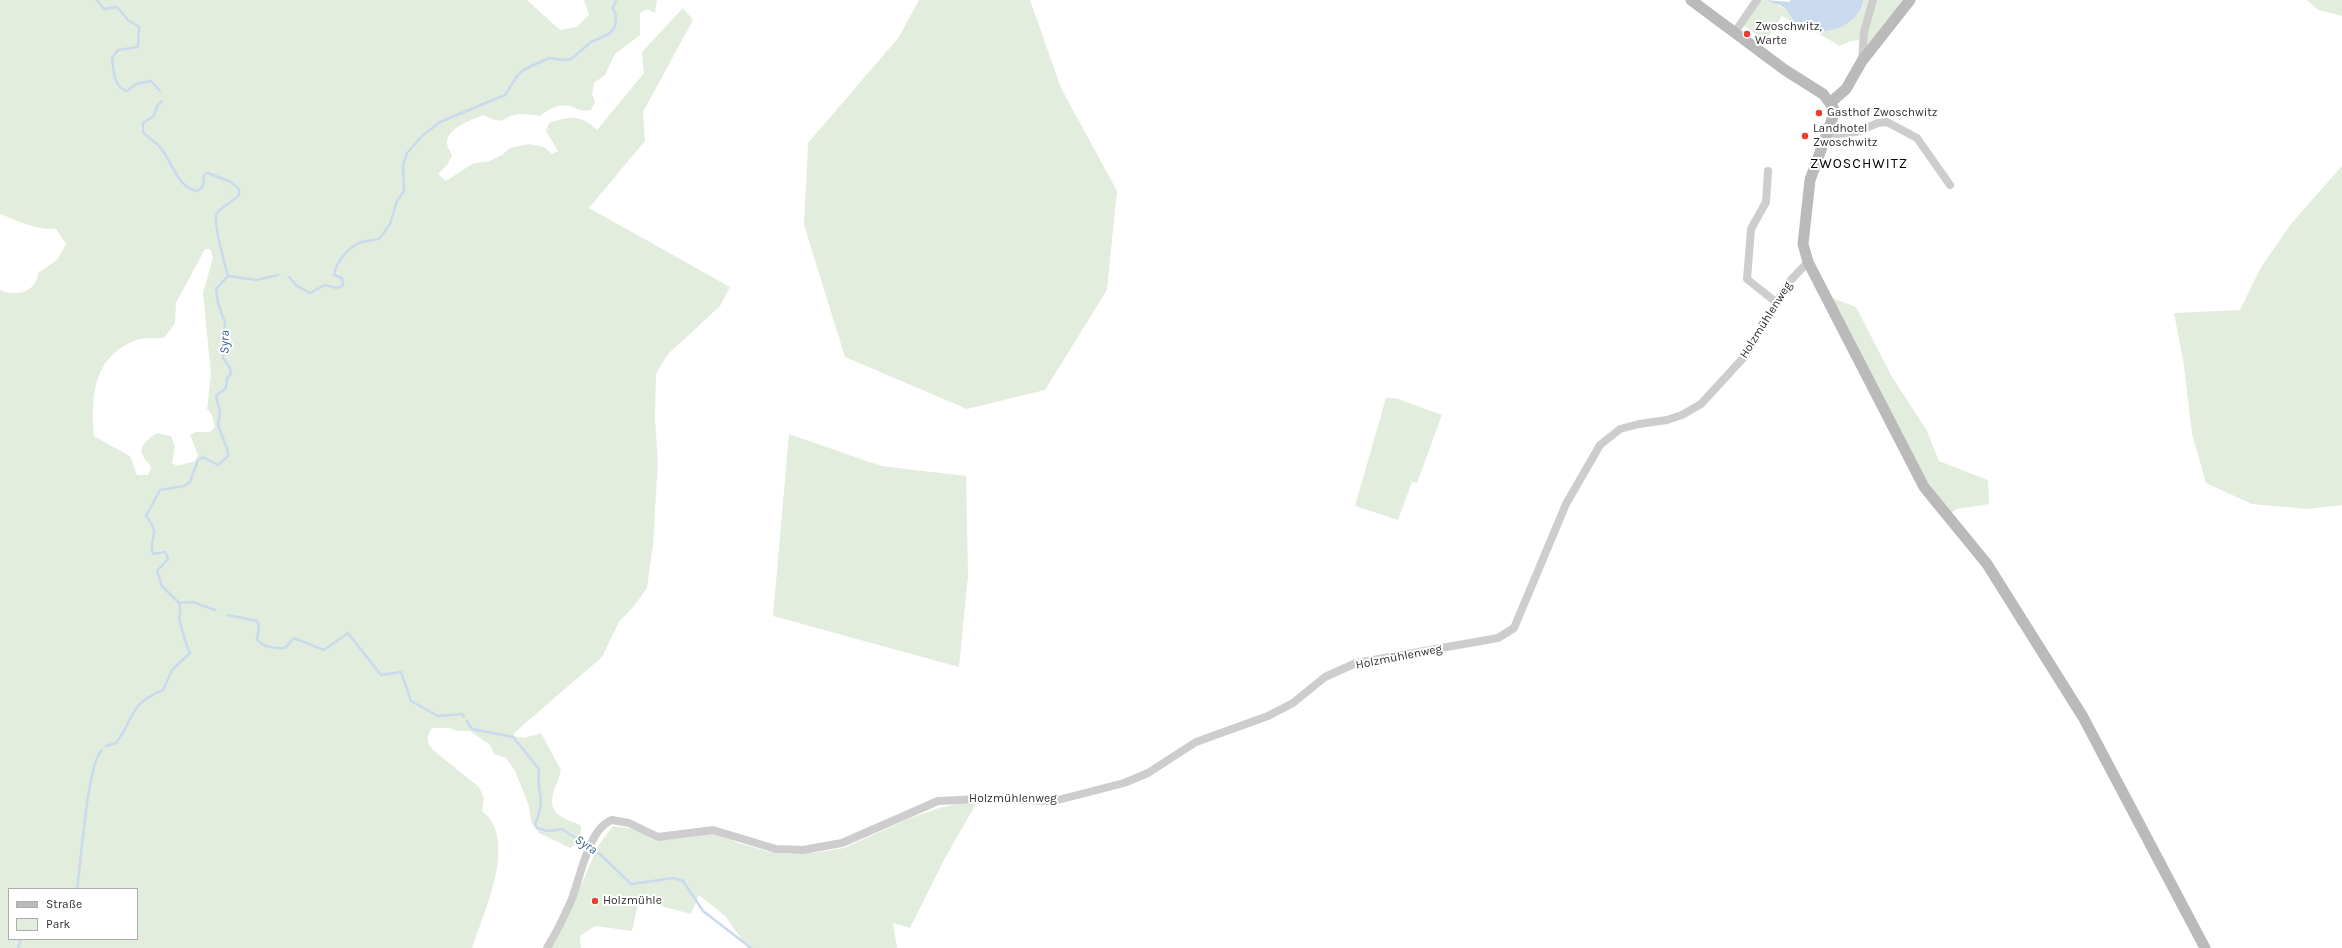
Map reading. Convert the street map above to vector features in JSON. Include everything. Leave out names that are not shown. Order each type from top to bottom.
[{"type":"street","points":[[1691,0],[1785,70],[1823,94],[1831,102],[1834,114],[1810,180],[1803,244],[1808,262],[1924,487],[1987,564],[2083,717],[2206,948]]},
{"type":"street","points":[[1735,32],[1757,0]]},
{"type":"street","points":[[1862,61],[1864,32],[1873,0]]},
{"type":"street","points":[[1831,102],[1846,89],[1862,61],[1910,0]]},
{"type":"street","points":[[1826,133],[1838,134],[1856,132],[1878,123],[1887,122],[1916,138],[1950,185]]},
{"type":"street","points":[[1768,171],[1766,202],[1751,228],[1747,279],[1777,303]]},
{"type":"street","name":"Holzmühlenweg","points":[[547,948],[571,900],[594,838],[600,827],[608,821],[620,820],[658,837],[713,830],[776,849],[803,850],[842,843],[938,801],[978,799],[1054,801],[1124,783],[1148,773],[1196,742],[1268,716],[1293,703],[1325,677],[1356,663],[1498,638],[1514,628],[1566,504],[1600,445],[1620,429],[1639,424],[1667,420],[1682,415],[1701,404],[1746,354],[1789,282],[1808,262]]},
{"type":"green space","points":[[0,0],[527,0],[560,30],[576,27],[589,15],[584,0],[657,0],[655,13],[647,9],[640,13],[640,35],[615,54],[605,75],[594,83],[592,94],[595,102],[591,110],[582,110],[562,105],[550,109],[540,116],[521,114],[510,116],[501,121],[484,115],[467,122],[455,129],[448,138],[447,144],[452,155],[448,164],[438,174],[446,181],[472,164],[489,161],[502,155],[510,148],[528,144],[544,147],[552,154],[558,151],[546,131],[549,123],[574,118],[585,121],[597,130],[644,73],[642,52],[683,8],[693,20],[643,112],[645,141],[589,208],[730,287],[720,306],[667,355],[656,374],[655,419],[658,462],[653,544],[647,588],[634,606],[619,622],[602,657],[514,733],[514,736],[524,738],[541,733],[561,770],[553,795],[553,807],[562,817],[581,826],[581,833],[577,842],[570,848],[539,833],[531,822],[529,806],[515,771],[506,758],[494,754],[490,745],[470,731],[457,731],[450,728],[432,728],[429,734],[428,742],[433,750],[479,787],[484,798],[482,811],[493,823],[498,839],[498,857],[495,876],[484,915],[472,948],[0,948],[0,290],[19,293],[29,289],[36,280],[38,273],[57,260],[66,244],[56,229],[34,227],[0,214]],"holes":[[[205,249],[210,249],[213,257],[203,293],[211,375],[207,409],[212,415],[215,427],[210,432],[196,432],[190,435],[198,455],[195,461],[177,466],[172,463],[175,447],[171,436],[157,433],[145,443],[142,449],[144,458],[151,467],[148,475],[137,475],[130,456],[94,436],[93,406],[98,379],[103,367],[111,356],[122,347],[140,339],[164,338],[175,323],[176,303]]]},
{"type":"green space","points":[[919,0],[1030,0],[1061,88],[1117,191],[1107,290],[1045,390],[967,409],[845,357],[804,225],[808,143],[899,37]]},
{"type":"green space","points":[[1760,0],[1767,0],[1788,10],[1862,7],[1864,0],[1870,0],[1860,40],[1851,41],[1840,46],[1814,31],[1809,32],[1782,16],[1763,45],[1760,43],[1763,38],[1743,25]]},
{"type":"green space","points":[[1875,0],[1907,0],[1870,45],[1867,45],[1866,38]]},
{"type":"green space","points":[[2307,0],[2342,0],[2342,16],[2318,10]]},
{"type":"green space","points":[[2342,166],[2342,505],[2307,509],[2252,504],[2206,483],[2192,434],[2184,366],[2174,313],[2240,310],[2260,269],[2290,225]]},
{"type":"green space","points":[[1827,296],[1856,307],[1892,377],[1926,429],[1939,461],[1988,480],[1989,504],[1956,509],[1946,517]]},
{"type":"green space","points":[[1386,398],[1395,398],[1442,415],[1417,483],[1412,482],[1398,520],[1355,506]]},
{"type":"green space","points":[[789,434],[881,466],[966,476],[968,576],[959,667],[773,616]]},
{"type":"green space","points":[[961,803],[976,804],[945,858],[910,928],[893,923],[897,948],[748,948],[725,916],[699,895],[691,914],[639,900],[632,931],[595,926],[580,936],[581,948],[550,948],[579,890],[598,846],[613,826],[635,829],[656,841],[720,833],[735,842],[767,851],[785,854],[812,853],[844,848],[908,819],[939,808]]},
{"type":"water","points":[[1767,0],[1789,2],[1791,0],[1864,0],[1860,10],[1846,25],[1826,31],[1816,31],[1796,23],[1785,8]]},
{"type":"waterway","name":"Syra","points":[[97,0],[104,9],[117,7],[128,20],[139,27],[138,47],[118,50],[112,58],[115,78],[119,86],[127,91],[136,84],[151,81],[160,91]]},
{"type":"waterway","points":[[289,277],[297,286],[310,293],[325,285],[337,288],[343,285],[342,278],[334,275],[337,265],[352,247],[362,242],[380,238],[390,224],[397,201],[404,191],[403,165],[407,153],[422,136],[440,122],[505,95],[517,76],[525,69],[549,58],[562,60],[571,59],[591,42],[609,34],[615,27],[616,16],[613,8],[616,0]]},
{"type":"waterway","name":"Syra","points":[[162,101],[157,106],[154,116],[143,123],[143,132],[161,148],[181,181],[191,189],[198,191],[203,186],[204,175],[208,173],[231,182],[239,189],[239,195],[219,211],[216,217],[216,224],[228,276],[216,289],[218,303],[225,323],[223,358],[230,368],[231,374],[227,378],[226,388],[216,396],[220,413],[218,425],[228,451],[228,456],[218,465],[203,457],[198,460],[190,482],[184,486],[160,490],[146,516],[151,523],[154,533],[152,544],[153,554],[165,552],[168,559],[157,571],[162,586],[179,603],[193,602],[215,610]]},
{"type":"waterway","points":[[228,276],[256,280],[278,275]]},
{"type":"waterway","points":[[106,746],[116,743],[138,707],[143,701],[163,690],[172,670],[190,653],[185,642],[180,622],[179,603]]},
{"type":"waterway","name":"Syra","points":[[228,615],[257,621],[259,626],[257,639],[262,644],[274,648],[285,648],[294,638],[324,650],[348,633],[381,675],[401,672],[411,701],[438,716],[462,714],[464,717]]},
{"type":"waterway","name":"Syra","points":[[467,721],[472,729],[513,737],[539,769],[538,778],[541,802],[535,824],[537,828],[548,831],[562,829],[601,855],[631,884],[674,878],[683,881],[703,911],[751,948]]},
{"type":"waterway","points":[[77,888],[85,815],[92,774],[102,750]]},
{"type":"waterway","points":[[18,948],[21,940]]},
{"type":"place","name":"Zwoschwitz, Warte","points":[[1747,34]]},
{"type":"place","name":"Gasthof Zwoschwitz","points":[[1819,113]]},
{"type":"place","name":"Landhotel Zwoschwitz","points":[[1805,136]]},
{"type":"place","name":"Holzmühle","points":[[595,901]]},
{"type":"district","name":"ZWOSCHWITZ","points":[[1859,164]]}]
